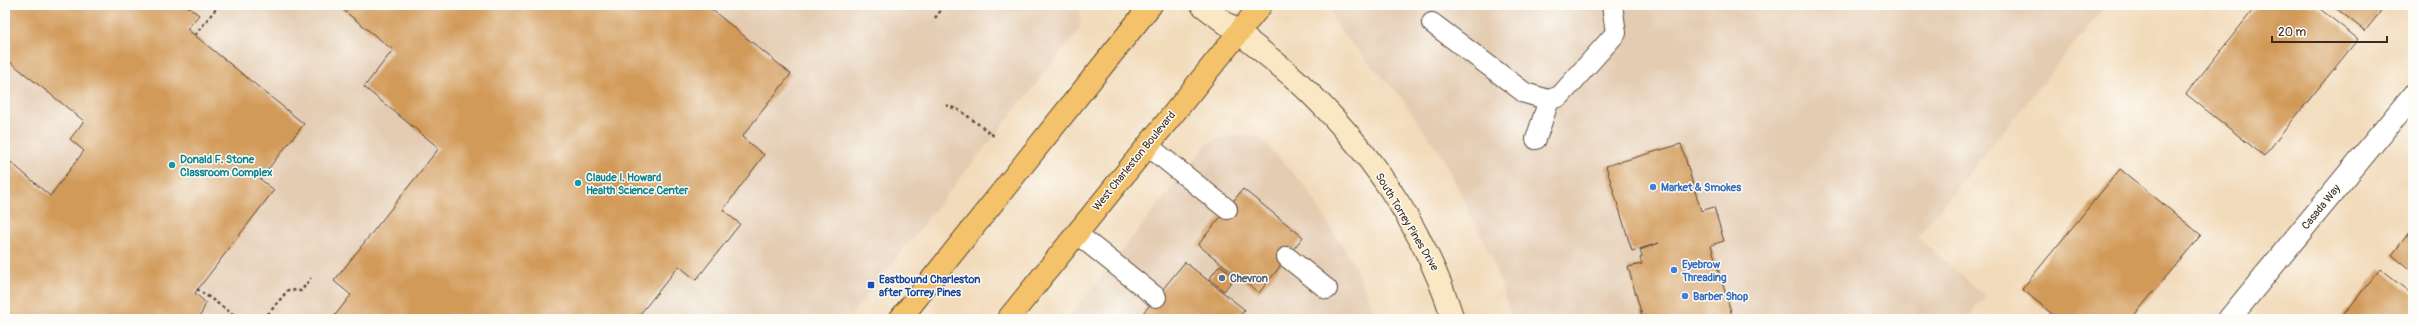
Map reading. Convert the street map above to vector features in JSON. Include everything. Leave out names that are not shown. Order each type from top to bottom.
[{"type":"main road","points":[[900,319],[1151,5]]},
{"type":"main road","name":"South Torrey Pines Drive","points":[[1202,5],[1294,78],[1334,117],[1367,157],[1392,192],[1420,240],[1441,281],[1453,319]]},
{"type":"main road","name":"West Charleston Boulevard","points":[[1008,319],[1261,5]]},
{"type":"street","name":"Casada Way","points":[[2229,319],[2413,95]]},
{"type":"lane","points":[[1432,23],[1525,94],[1549,100],[1560,96],[1616,33],[1612,5]]},
{"type":"lane","points":[[1536,139],[1549,100]]},
{"type":"lane","points":[[1147,145],[1227,209]]},
{"type":"lane","points":[[1076,234],[1156,297]]},
{"type":"lane","points":[[1287,257],[1327,289]]},
{"type":"path","points":[[195,35],[219,5]]},
{"type":"path","points":[[935,18],[945,5]]},
{"type":"path","points":[[946,105],[961,111],[994,136]]},
{"type":"path","points":[[264,319],[288,290],[301,291],[311,278]]},
{"type":"path","points":[[197,290],[240,319]]},
{"type":"shaded area","points":[[5,5],[1079,5],[1081,12],[1079,30],[848,319],[5,319]]},
{"type":"shaded area","points":[[1330,5],[2106,5],[1917,237],[1985,296],[1967,319],[1512,319],[1491,256],[1445,161],[1400,96],[1339,30],[1333,18]]},
{"type":"shaded area","points":[[1240,135],[1260,138],[1306,187],[1353,263],[1378,319],[1068,319],[1204,147],[1220,138]]},
{"type":"building","name":"Donald F. Stone Classroom Complex","points":[[5,5],[186,5],[199,15],[187,29],[304,124],[260,179],[274,190],[195,293],[206,303],[199,319],[5,319],[5,157],[50,196],[84,151],[70,139],[84,121],[5,58]]},
{"type":"building","name":"Claude I. Howard Health Science Center","points":[[337,5],[706,5],[791,74],[742,137],[764,155],[723,210],[740,224],[696,280],[679,266],[636,319],[332,319],[351,295],[334,281],[439,148],[364,87],[393,50]]},
{"type":"building","points":[[2257,5],[2315,5],[2358,39],[2264,156],[2186,94]]},
{"type":"building","points":[[2332,5],[2386,5],[2365,31]]},
{"type":"building","points":[[1681,144],[1701,211],[1714,207],[1724,241],[1711,245],[1733,319],[1643,319],[1628,267],[1642,264],[1640,250],[1659,243],[1632,251],[1606,166]]},
{"type":"building","points":[[2120,169],[2201,235],[2131,319],[2058,319],[2022,289]]},
{"type":"building","points":[[1243,189],[1303,237],[1259,293],[1198,245]]},
{"type":"building","points":[[2413,227],[2413,272],[2392,255]]},
{"type":"building","points":[[1185,262],[1245,310],[1237,319],[1139,318]]},
{"type":"building","points":[[1220,265],[1235,277],[1224,291],[1209,279]]},
{"type":"building","points":[[2380,269],[2413,295],[2413,319],[2340,319]]},
{"type":"place","name":"Donald F. Stone Classroom Complex","points":[[172,165]]},
{"type":"place","name":"Claude I. Howard Health Science Center","points":[[578,183]]},
{"type":"place","name":"Market & Smokes","points":[[1653,187]]},
{"type":"place","name":"Eyebrow Threading","points":[[1674,270]]},
{"type":"place","name":"Chevron","points":[[1222,278]]},
{"type":"place","name":"Eastbound Charleston after Torrey Pines","points":[[871,285]]},
{"type":"place","name":"Barber Shop","points":[[1685,296]]}]
